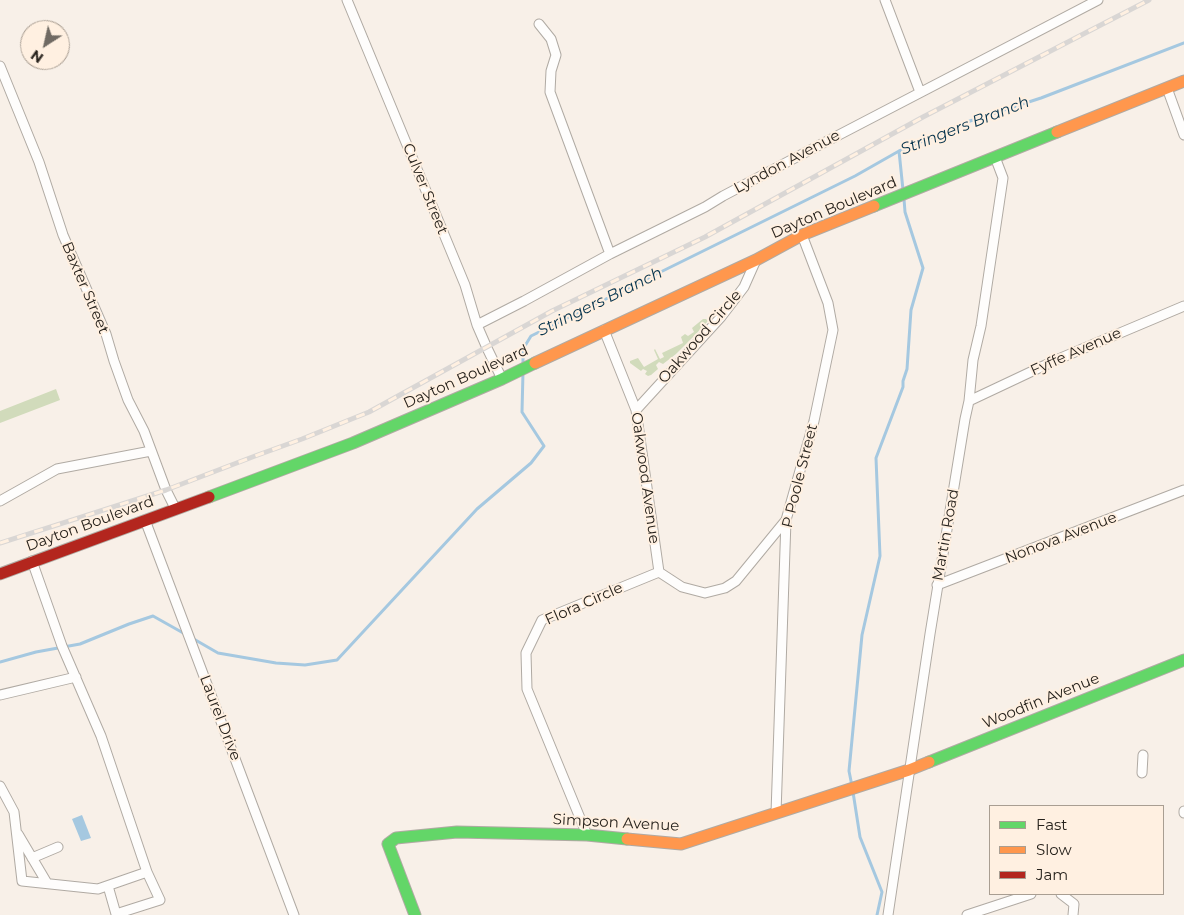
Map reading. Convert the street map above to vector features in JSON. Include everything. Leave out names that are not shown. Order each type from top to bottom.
[{"type":"main road","name":"Dayton Boulevard","points":[[0,574],[353,443],[502,379],[756,260],[802,235],[1184,80]]},
{"type":"main road","name":"Woodfin Avenue","points":[[909,770],[1184,660]]},
{"type":"main road","name":"Simpson Avenue","points":[[415,915],[388,844],[396,838],[457,832],[587,835],[681,844],[909,770]]},
{"type":"street","name":"Culver Street","points":[[347,0],[464,286],[477,325],[502,379]]},
{"type":"street","points":[[885,0],[920,92]]},
{"type":"street","name":"Lyndon Avenue","points":[[477,325],[1098,0]]},
{"type":"street","points":[[539,24],[551,39],[556,55],[551,71],[550,92],[610,254]]},
{"type":"street","name":"Baxter Street","points":[[0,66],[40,162],[63,236],[106,334],[128,400],[144,431],[166,490],[175,508]]},
{"type":"street","points":[[1167,88],[1184,135]]},
{"type":"street","name":"Martin Road","points":[[888,915],[909,770],[1003,178],[996,157]]},
{"type":"street","name":"P Poole Street","points":[[776,813],[786,520],[814,421],[833,330],[828,303],[802,235]]},
{"type":"street","name":"Oakwood Circle","points":[[636,410],[721,317],[744,287],[756,260]]},
{"type":"street","name":"Fyffe Avenue","points":[[969,400],[1056,360],[1184,306]]},
{"type":"street","name":"Oakwood Avenue","points":[[604,330],[636,410],[659,572]]},
{"type":"street","points":[[0,501],[57,470],[151,451]]},
{"type":"street","name":"Nonova Avenue","points":[[938,585],[1184,490]]},
{"type":"street","name":"Laurel Drive","points":[[145,520],[294,915]]},
{"type":"street","points":[[659,572],[682,587],[705,593],[725,588],[736,581],[786,520]]},
{"type":"street","points":[[32,561],[62,646],[101,736],[147,872],[160,900],[116,914],[108,886]]},
{"type":"street","name":"Flora Circle","points":[[587,835],[527,689],[526,653],[542,620],[659,572]]},
{"type":"street","points":[[0,695],[76,677]]},
{"type":"street","points":[[1142,772],[1143,755]]},
{"type":"street","points":[[0,786],[14,812],[22,881],[98,889],[147,872]]},
{"type":"street","points":[[16,830],[47,883]]},
{"type":"street","points":[[32,858],[58,848]]},
{"type":"street","points":[[967,915],[1028,895]]},
{"type":"street","points":[[1062,895],[1074,904],[1073,915]]},
{"type":"green space","points":[[703,319],[708,321],[676,354],[663,364],[659,362],[656,365],[658,369],[651,375],[648,376],[645,374],[647,371],[643,369],[641,371],[630,363],[630,361],[638,358],[644,367],[658,359],[655,349],[660,359],[664,357],[662,353],[683,343],[681,337],[685,334],[688,336],[694,332],[692,328]]},
{"type":"green space","points":[[56,389],[60,400],[0,423],[0,411]]},
{"type":"water","points":[[82,815],[91,838],[81,841],[72,819]]},
{"type":"waterway","name":"Stringers Branch","points":[[523,366],[523,349],[531,336],[855,176],[899,151],[970,121],[1041,98],[1184,43]]},
{"type":"waterway","points":[[899,151],[903,190]]},
{"type":"waterway","points":[[852,786],[849,771],[862,635],[880,556],[876,458],[903,387],[907,369],[911,310],[923,268],[905,212],[904,199]]},
{"type":"waterway","name":"Stringers Branch","points":[[192,638],[218,653],[276,663],[305,665],[337,660],[477,509],[531,463],[544,446],[522,412],[523,372]]},
{"type":"waterway","name":"Stringers Branch","points":[[0,662],[36,652],[80,644],[153,616],[185,634]]},
{"type":"waterway","points":[[853,792],[860,837],[882,892],[877,915]]},
{"type":"railway","points":[[0,543],[166,490],[369,412],[552,311],[705,237],[923,117],[1149,0]]},
{"type":"traffic: fast","points":[[874,206],[1057,132]]},
{"type":"traffic: fast","points":[[209,497],[353,443],[535,363]]},
{"type":"traffic: fast","points":[[929,762],[1184,660]]},
{"type":"traffic: fast","points":[[415,915],[388,844],[396,838],[457,832],[587,835],[627,839]]},
{"type":"traffic: slow","points":[[1057,132],[1184,81]]},
{"type":"traffic: slow","points":[[535,363],[756,260],[802,235],[874,206]]},
{"type":"traffic: slow","points":[[627,839],[681,844],[929,762]]},
{"type":"traffic: jam","points":[[0,574],[209,497]]}]
